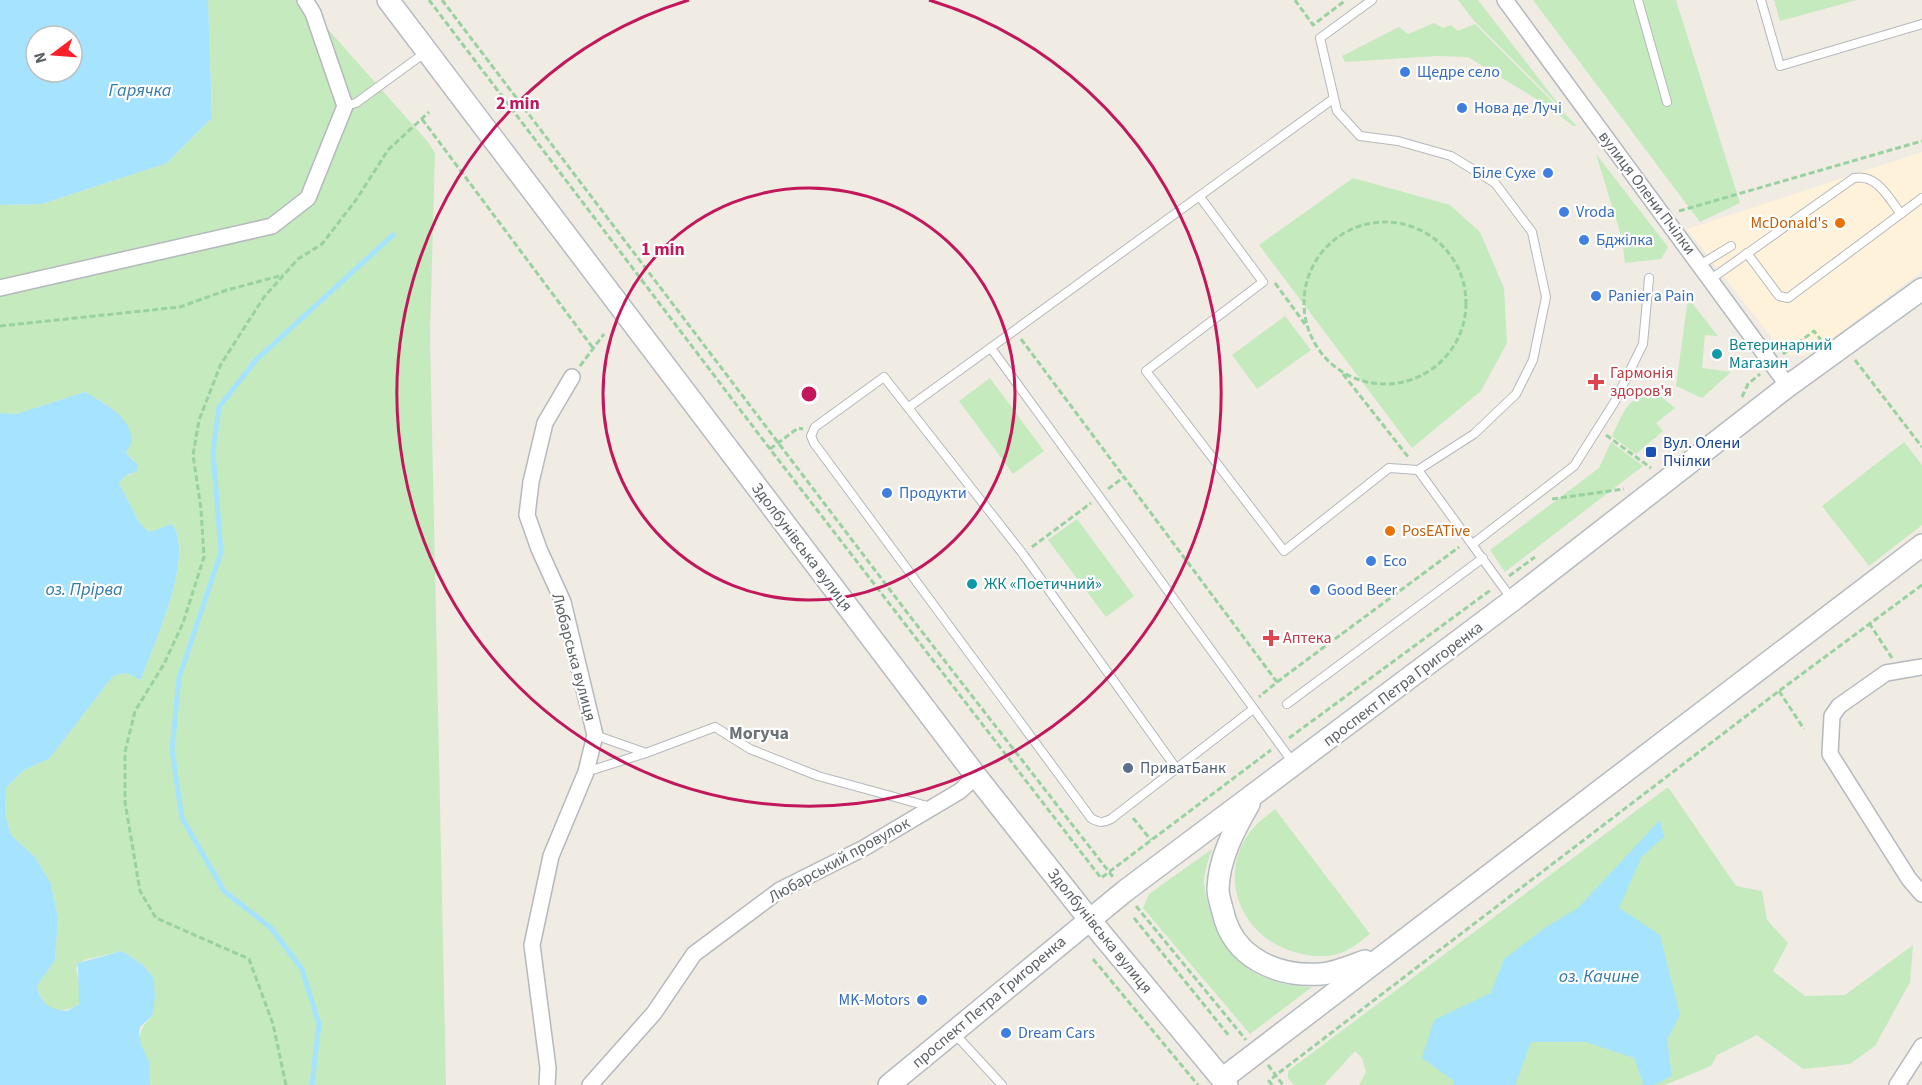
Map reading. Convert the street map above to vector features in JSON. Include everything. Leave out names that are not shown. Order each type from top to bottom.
[{"type":"main road","name":"Здолбунівська вулиця","points":[[388,0],[976,776],[1089,920],[1222,1082]]},
{"type":"main road","name":"проспект Петра Григоренка","points":[[889,1085],[1125,891],[1513,600],[1788,386],[1922,289]]},
{"type":"main road","points":[[1222,1082],[1256,1052],[1379,957],[1922,545]]},
{"type":"main road","points":[[1254,795],[1233,832],[1223,860],[1218,891],[1225,922],[1236,942],[1252,959],[1287,974],[1324,974],[1379,957]]},
{"type":"street","points":[[0,288],[272,226],[308,198],[345,106],[313,13],[305,0]]},
{"type":"street","name":"вулиця Олени Пчілки","points":[[1505,0],[1788,386]]},
{"type":"street","name":"Любарська вулиця","points":[[547,1085],[547,1058],[532,945],[551,856],[586,772],[595,735],[563,602],[539,549],[527,515],[531,482],[544,423],[572,377]]},
{"type":"street","points":[[1922,667],[1886,673],[1839,706],[1832,716],[1830,754],[1909,879],[1922,894]]},
{"type":"street","name":"Любарський провулок","points":[[590,1085],[654,1012],[694,954],[780,890],[837,862],[932,808],[960,791],[976,776]]},
{"type":"street","points":[[1896,1085],[1922,1046]]},
{"type":"lane","points":[[1200,196],[1263,282],[1146,370],[1284,551],[1389,468],[1418,470],[1474,434],[1516,394],[1533,360],[1546,297],[1532,232],[1495,183],[1451,156],[1398,141],[1360,136],[1337,111],[1320,38],[1372,0]]},
{"type":"lane","points":[[1638,0],[1667,102]]},
{"type":"lane","points":[[1761,0],[1780,66],[1922,24]]},
{"type":"lane","points":[[345,106],[356,104],[427,51]]},
{"type":"lane","points":[[909,407],[1333,99]]},
{"type":"lane","points":[[1711,279],[1854,178],[1863,176],[1875,181],[1901,214]]},
{"type":"lane","points":[[1747,253],[1779,296],[1788,298],[1922,198]]},
{"type":"lane","points":[[1700,265],[1731,246]]},
{"type":"lane","points":[[1472,541],[1574,466],[1598,429],[1643,344],[1649,278]]},
{"type":"lane","points":[[991,348],[1252,710],[1295,765]]},
{"type":"lane","points":[[1176,768],[1023,554],[884,377],[812,431],[814,443],[1091,818],[1105,822],[1125,808],[1252,710]]},
{"type":"lane","points":[[1418,470],[1513,600]]},
{"type":"lane","points":[[1287,704],[1483,558]]},
{"type":"lane","points":[[586,772],[646,753],[715,727],[750,749],[818,776],[932,808]]},
{"type":"lane","points":[[595,735],[646,753]]},
{"type":"lane","points":[[954,1032],[1002,1085]]},
{"type":"path","points":[[429,0],[770,449],[1101,878]]},
{"type":"path","points":[[442,0],[1125,891],[1283,1085]]},
{"type":"path","points":[[1295,0],[1313,25],[1346,0]]},
{"type":"path","points":[[286,1085],[273,1024],[249,959],[156,918],[140,891],[125,802],[125,752],[135,711],[164,664],[178,633],[204,557],[201,509],[192,455],[199,420],[221,364],[264,297],[298,259],[322,244],[356,200],[388,150],[429,112]]},
{"type":"path","points":[[422,119],[593,348]]},
{"type":"path","points":[[1662,215],[1922,141]]},
{"type":"path","points":[[1341,372],[1360,380],[1386,385],[1413,380],[1437,366],[1455,345],[1465,319],[1466,292],[1457,265],[1440,243],[1417,228],[1391,221],[1363,224],[1338,235],[1318,255],[1306,279],[1303,306],[1308,331],[1320,353],[1341,372],[1418,470]]},
{"type":"path","points":[[0,326],[180,307],[226,290],[284,274]]},
{"type":"path","points":[[1015,331],[1277,682]]},
{"type":"path","points":[[572,377],[604,333]]},
{"type":"path","points":[[770,449],[798,428],[812,431]]},
{"type":"path","points":[[1598,429],[1651,468]]},
{"type":"path","points":[[1023,554],[1124,477]]},
{"type":"path","points":[[1527,502],[1624,489]]},
{"type":"path","points":[[1265,706],[1259,698],[1277,682],[1472,541]]},
{"type":"path","points":[[1272,1085],[1269,1081],[1276,1075],[1779,690],[1922,585]]},
{"type":"path","points":[[1869,624],[1887,649]]},
{"type":"path","points":[[1779,690],[1804,729]]},
{"type":"path","points":[[1283,730],[1289,738]]},
{"type":"path","points":[[1125,808],[1150,840]]},
{"type":"path","points":[[1134,918],[1230,1037]]},
{"type":"path","points":[[1093,959],[1198,1085]]},
{"type":"shaded area","points":[[1922,152],[1922,271],[1818,349],[1803,356],[1789,355],[1780,348],[1687,229]]},
{"type":"green space","points":[[208,0],[302,0],[428,142],[435,153],[430,336],[446,1085],[150,1085],[147,1064],[141,1048],[140,1033],[152,1016],[154,978],[143,965],[122,951],[84,960],[76,968],[81,992],[79,1004],[64,1010],[47,1005],[37,986],[55,960],[58,918],[51,884],[35,857],[11,835],[5,815],[6,788],[24,770],[49,759],[113,676],[126,673],[141,680],[170,600],[179,557],[178,538],[172,524],[149,532],[139,522],[119,483],[125,476],[132,474],[134,460],[126,453],[127,444],[116,413],[85,392],[16,414],[0,413],[0,205],[42,204],[167,163],[212,118]]},
{"type":"green space","points":[[1458,0],[1478,0],[1563,110],[1475,22]]},
{"type":"green space","points":[[1533,0],[1676,0],[1740,203],[1700,222]]},
{"type":"green space","points":[[1774,0],[1857,0],[1780,21]]},
{"type":"green space","points":[[1434,23],[1443,28],[1451,25],[1458,31],[1475,24],[1577,126],[1573,126],[1546,105],[1468,57],[1437,56],[1345,62],[1342,56],[1399,27],[1408,34]]},
{"type":"green space","points":[[1596,154],[1668,247],[1661,259],[1625,263],[1622,239]]},
{"type":"green space","points":[[1353,178],[1450,205],[1480,232],[1504,288],[1507,343],[1481,391],[1412,448],[1259,245]]},
{"type":"green space","points":[[1688,298],[1718,336],[1705,335],[1702,368],[1731,372],[1702,398],[1676,386]]},
{"type":"green space","points":[[1285,316],[1311,350],[1257,389],[1232,355]]},
{"type":"green space","points":[[990,378],[1044,451],[1013,474],[959,401]]},
{"type":"green space","points":[[1654,391],[1675,408],[1656,423],[1663,431],[1636,454],[1612,436],[1627,407],[1638,397]]},
{"type":"green space","points":[[1611,442],[1643,466],[1505,572],[1490,550],[1599,468]]},
{"type":"green space","points":[[1904,442],[1922,465],[1922,525],[1869,566],[1822,506]]},
{"type":"green space","points":[[1077,519],[1134,596],[1106,617],[1048,540]]},
{"type":"green space","points":[[1668,787],[1736,886],[1762,891],[1767,920],[1788,943],[1773,971],[1805,996],[1845,995],[1913,945],[1910,982],[1875,1046],[1850,1064],[1803,1069],[1757,1035],[1717,1055],[1711,1066],[1665,1085],[1359,1085],[1366,1072],[1362,1058],[1355,1051],[1324,1085],[1294,1085],[1288,1078],[1288,1071]]},
{"type":"green space","points":[[1275,809],[1370,934],[1347,950],[1338,954],[1315,956],[1278,946],[1249,920],[1240,903],[1235,884],[1236,865],[1242,845],[1254,827]]},
{"type":"green space","points":[[1212,849],[1204,880],[1205,890],[1221,937],[1230,950],[1240,962],[1264,978],[1295,986],[1312,987],[1250,1034],[1143,908],[1149,894]]},
{"type":"water","name":"Гарячка","points":[[0,0],[208,0],[212,118],[167,163],[42,204],[0,205]]},
{"type":"water","name":"оз. Прірва","points":[[85,392],[115,412],[127,425],[132,441],[126,453],[138,465],[137,471],[125,476],[119,483],[139,522],[149,532],[172,524],[178,538],[179,557],[176,578],[141,680],[126,673],[113,676],[49,759],[24,770],[6,788],[5,815],[11,835],[35,857],[51,884],[58,918],[55,960],[37,986],[41,998],[51,1007],[67,1011],[79,1004],[78,963],[122,951],[143,965],[154,978],[155,997],[152,1016],[140,1027],[139,1033],[141,1045],[149,1062],[150,1085],[0,1085],[0,413],[16,414]]},
{"type":"water","name":"оз. Качине","points":[[1660,820],[1664,837],[1642,856],[1619,908],[1660,935],[1680,1015],[1667,1040],[1672,1076],[1654,1085],[1644,1085],[1634,1058],[1586,1042],[1531,1042],[1515,1085],[1454,1085],[1454,1081],[1422,1058],[1434,1020],[1491,993],[1504,959],[1546,927],[1578,908]]},
{"type":"waterway","points":[[312,1085],[319,1024],[302,969],[271,928],[224,891],[182,818],[172,750],[179,678],[221,552],[213,452],[219,407],[256,360],[393,235]]},
{"type":"place","name":"Щедре село","points":[[1405,72]]},
{"type":"place","name":"Нова де Лучі","points":[[1462,108]]},
{"type":"place","name":"Біле Сухе","points":[[1548,173]]},
{"type":"place","name":"Vroda","points":[[1564,212]]},
{"type":"place","name":"McDonald's","points":[[1840,223]]},
{"type":"place","name":"Бджілка","points":[[1584,240]]},
{"type":"place","name":"Panier a Pain","points":[[1596,296]]},
{"type":"place","name":"Ветеринарний Магазин","points":[[1717,354]]},
{"type":"place","name":"Гармонія здоров'я","points":[[1596,382]]},
{"type":"place","name":"Вул. Олени Пчілки","points":[[1651,452]]},
{"type":"place","name":"Продукти","points":[[887,493]]},
{"type":"place","name":"PosEATive","points":[[1390,531]]},
{"type":"place","name":"Eco","points":[[1371,561]]},
{"type":"place","name":"ЖК «Поетичний»","points":[[972,584]]},
{"type":"place","name":"Good Beer","points":[[1315,590]]},
{"type":"place","name":"Аптека","points":[[1271,638]]},
{"type":"place","name":"ПриватБанк","points":[[1128,768]]},
{"type":"place","name":"MK-Motors","points":[[922,1000]]},
{"type":"place","name":"Dream Cars","points":[[1006,1033]]},
{"type":"district","name":"Могуча","points":[[759,733]]}]
